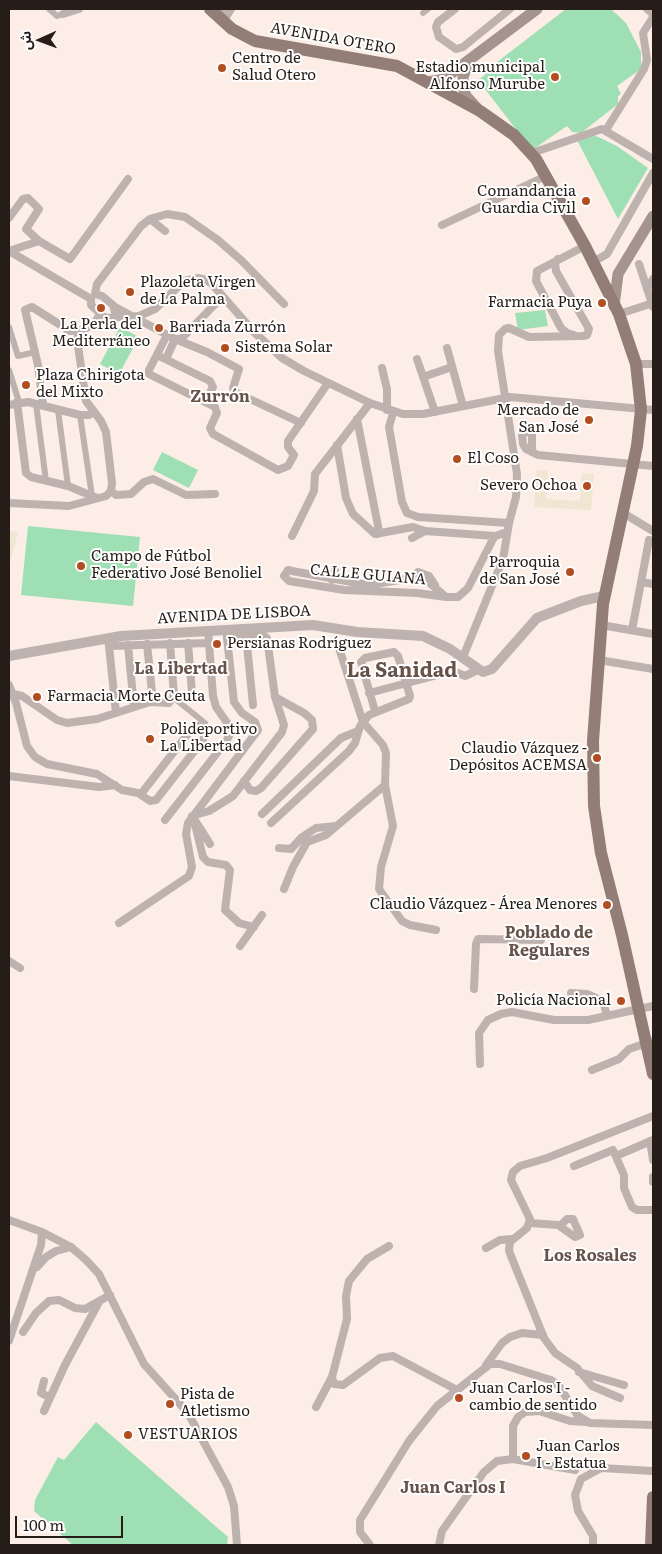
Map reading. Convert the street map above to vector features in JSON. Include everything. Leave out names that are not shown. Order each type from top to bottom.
[{"type":"main road","points":[[210,9],[226,12]]},
{"type":"main road","points":[[427,82],[445,78],[537,9]]},
{"type":"main road","name":"AVENIDA OTERO","points":[[226,12],[242,36],[255,41],[386,63],[480,110],[514,135],[532,153],[546,176],[585,246],[616,310],[636,364],[647,410],[604,596],[593,741],[595,822],[638,1009],[650,1042],[653,1074]]},
{"type":"main road","points":[[471,59],[466,67],[463,87],[472,104],[480,110]]},
{"type":"main road","points":[[616,310],[618,274],[653,216]]},
{"type":"main road","points":[[601,278],[613,277],[618,274]]},
{"type":"main road","points":[[652,1544],[653,1497]]},
{"type":"street","points":[[49,9],[56,16],[75,10]]},
{"type":"street","points":[[455,9],[438,22],[436,27],[440,38],[456,49],[463,47],[510,9]]},
{"type":"street","points":[[606,130],[644,69],[647,60],[643,33],[653,16],[647,9]]},
{"type":"street","points":[[532,153],[597,130],[606,130],[653,159]]},
{"type":"street","points":[[593,262],[607,254],[653,174]]},
{"type":"street","points":[[442,225],[546,176]]},
{"type":"street","points":[[9,218],[23,199],[28,198],[39,209],[26,229],[40,241],[70,258],[128,179]]},
{"type":"street","points":[[114,311],[108,318],[100,314],[91,305],[97,284],[141,226],[150,219],[168,214],[185,217],[242,261],[284,304]]},
{"type":"street","points":[[150,219],[165,231]]},
{"type":"street","points":[[9,251],[40,241]]},
{"type":"street","points":[[583,336],[567,333],[561,328],[536,281],[537,272],[585,246]]},
{"type":"street","points":[[9,251],[93,296],[102,296],[114,311],[132,317],[237,368],[240,371],[234,390],[301,423]]},
{"type":"street","points":[[463,657],[501,566],[518,486],[498,351],[501,331],[509,328],[529,337],[542,338],[583,336],[589,329],[556,272],[555,263],[558,259]]},
{"type":"street","points":[[616,310],[653,304],[639,264]]},
{"type":"street","points":[[132,317],[155,309],[171,292],[191,278],[206,280],[223,296],[254,332],[282,358],[328,383],[390,411],[413,415],[504,398],[647,410]]},
{"type":"street","points":[[647,290],[653,279]]},
{"type":"street","points":[[175,339],[185,338],[223,296]]},
{"type":"street","points":[[46,481],[36,352],[24,314],[28,308],[35,308],[70,331],[83,329],[94,324],[100,314]]},
{"type":"street","points":[[9,327],[12,347],[19,357],[36,352]]},
{"type":"street","points":[[9,503],[64,507],[108,495],[111,491],[112,483],[106,432],[101,421],[86,402],[77,339],[83,329]]},
{"type":"street","points":[[167,335],[149,370],[150,376],[205,402],[216,410],[210,428],[212,434],[278,470],[288,466],[293,458],[294,452],[287,444],[328,383]]},
{"type":"street","points":[[166,359],[175,339]]},
{"type":"street","points":[[447,348],[463,406]]},
{"type":"street","points":[[157,355],[210,381],[213,387],[205,402]]},
{"type":"street","points":[[417,359],[435,412]]},
{"type":"street","points":[[636,364],[653,364]]},
{"type":"street","points":[[423,377],[452,367]]},
{"type":"street","points":[[382,368],[387,389],[390,427],[402,502],[407,513],[418,517],[508,528]]},
{"type":"street","points":[[9,370],[25,470],[32,477],[68,486],[95,497]]},
{"type":"street","points":[[15,403],[39,404],[80,415],[89,415],[92,412]]},
{"type":"street","points":[[292,536],[314,491],[315,474],[370,403]]},
{"type":"street","points":[[58,410],[68,486]]},
{"type":"street","points":[[80,415],[95,497]]},
{"type":"street","points":[[358,419],[379,531],[377,534]]},
{"type":"street","points":[[337,445],[350,509],[377,534]]},
{"type":"street","points":[[532,452],[546,457],[653,466]]},
{"type":"street","points":[[111,491],[116,495],[131,494],[144,482],[153,479],[186,495],[215,494]]},
{"type":"street","points":[[623,513],[653,530]]},
{"type":"street","points":[[377,534],[413,527],[425,531],[496,536]]},
{"type":"street","points":[[446,597],[464,594],[496,536],[508,528]]},
{"type":"street","points":[[412,538],[425,531]]},
{"type":"street","points":[[632,630],[649,540]]},
{"type":"street","name":"CALLE GUIANA","points":[[288,570],[368,586],[419,577],[446,597],[417,592],[344,590],[289,581],[284,576],[288,570]]},
{"type":"street","points":[[332,580],[335,570]]},
{"type":"street","points":[[418,572],[430,576],[438,590]]},
{"type":"street","points":[[641,582],[653,584]]},
{"type":"street","points":[[369,693],[453,671],[465,676],[478,670],[483,672],[492,669],[537,618],[581,601],[604,596]]},
{"type":"street","name":"AVENIDA DE LISBOA","points":[[9,656],[208,630],[226,633],[313,625],[357,632],[418,635],[432,639],[463,657],[478,670]]},
{"type":"street","points":[[601,625],[653,634]]},
{"type":"street","points":[[165,820],[228,740],[230,734],[228,724],[216,707],[212,692],[208,630]]},
{"type":"street","points":[[119,923],[189,876],[192,867],[186,830],[193,818],[258,730],[256,722],[236,705],[232,688],[226,633],[263,635],[267,642],[275,697],[283,718],[282,732],[226,802],[193,818]]},
{"type":"street","points":[[246,635],[253,705]]},
{"type":"street","points":[[116,713],[109,642],[128,645],[208,642]]},
{"type":"street","points":[[9,685],[27,746],[35,757],[47,764],[97,774],[122,790],[141,794],[150,802],[154,801],[203,740],[205,730],[205,723],[174,696],[170,643]]},
{"type":"street","points":[[188,643],[192,692]]},
{"type":"street","points":[[147,644],[153,702]]},
{"type":"street","points":[[128,645],[134,707]]},
{"type":"street","points":[[339,648],[362,722],[383,745],[386,753],[385,786],[392,826],[381,867],[379,889],[402,921],[410,925],[436,930]]},
{"type":"street","points":[[271,823],[349,751],[355,743],[362,722],[375,711],[409,699],[398,656],[394,652],[365,658],[360,664],[375,711]]},
{"type":"street","points":[[599,660],[653,669]]},
{"type":"street","points":[[13,694],[22,696],[62,722],[89,721],[153,702],[168,703],[174,696]]},
{"type":"street","points":[[244,781],[250,790],[256,791],[261,788],[313,728],[312,720],[304,713],[275,697]]},
{"type":"street","points":[[141,794],[194,726],[201,725],[205,730]]},
{"type":"street","points":[[262,814],[340,738],[358,731]]},
{"type":"street","points":[[9,776],[99,787],[115,785]]},
{"type":"street","points":[[284,889],[293,867],[307,842],[315,837],[326,835],[385,786]]},
{"type":"street","points":[[193,818],[210,844]]},
{"type":"street","points":[[193,818],[203,857],[208,862],[226,865],[230,870],[225,910],[239,923],[254,927]]},
{"type":"street","points":[[279,848],[291,849],[302,837],[316,828],[336,826]]},
{"type":"street","points":[[240,946],[262,915]]},
{"type":"street","points":[[474,989],[476,944],[478,939],[540,940]]},
{"type":"street","points":[[9,962],[20,968]]},
{"type":"street","points":[[571,993],[587,994],[600,1000],[604,1005],[607,1016]]},
{"type":"street","points":[[480,1064],[479,1033],[485,1024],[497,1015],[512,1012],[566,1020],[588,1020],[653,1006]]},
{"type":"street","points":[[592,1070],[618,1059],[629,1049],[650,1042]]},
{"type":"street","points":[[620,1398],[595,1388],[579,1372],[555,1353],[543,1335],[510,1254],[509,1245],[512,1239],[528,1228],[530,1223],[529,1216],[511,1183],[511,1176],[517,1167],[653,1116]]},
{"type":"street","points":[[616,1156],[652,1141],[653,1160]]},
{"type":"street","points":[[574,1166],[610,1150],[616,1156],[624,1175],[624,1188],[632,1207],[637,1210],[653,1210]]},
{"type":"street","points":[[653,1177],[653,1182]]},
{"type":"street","points":[[9,1220],[42,1232],[71,1248],[93,1267],[110,1295],[144,1364],[188,1413],[228,1487],[234,1506],[237,1545]]},
{"type":"street","points":[[530,1223],[561,1225]]},
{"type":"street","points":[[9,1341],[32,1276],[41,1245],[42,1232]]},
{"type":"street","points":[[46,1257],[53,1238]]},
{"type":"street","points":[[486,1248],[500,1240],[512,1239]]},
{"type":"street","points":[[316,1407],[332,1377],[347,1319],[346,1296],[349,1281],[368,1259],[389,1246]]},
{"type":"street","points":[[32,1276],[38,1264],[46,1257],[56,1251],[71,1248]]},
{"type":"street","points":[[23,1332],[36,1313],[49,1301],[59,1300],[71,1307],[82,1309],[110,1295]]},
{"type":"street","points":[[44,1411],[49,1397],[99,1302]]},
{"type":"street","points":[[370,1545],[360,1532],[361,1516],[418,1428],[455,1389],[486,1365],[502,1343],[510,1337],[522,1333],[543,1335]]},
{"type":"street","points":[[332,1377],[334,1384],[343,1385],[380,1358],[393,1356],[455,1389]]},
{"type":"street","points":[[486,1365],[497,1363],[551,1380],[558,1386],[575,1413],[586,1422]]},
{"type":"street","points":[[579,1372],[624,1384]]},
{"type":"street","points":[[44,1380],[41,1393],[49,1397]]},
{"type":"street","points":[[512,1459],[513,1426],[518,1418],[526,1412],[539,1410],[564,1419],[597,1424],[653,1425]]},
{"type":"street","points":[[439,1545],[442,1531],[484,1472],[497,1462],[512,1459],[575,1470]]},
{"type":"street","points":[[581,1479],[576,1476],[575,1470],[578,1465],[653,1471]]},
{"type":"street","points":[[586,1465],[590,1469],[589,1475]]},
{"type":"street","points":[[593,1545],[592,1532],[578,1511],[576,1491],[581,1479],[601,1468]]},
{"type":"shaded area","name":"Severo Ochoa","points":[[537,470],[548,471],[546,499],[580,501],[582,473],[594,474],[591,510],[534,507]]},
{"type":"shaded area","points":[[9,530],[18,533],[9,564]]},
{"type":"green space","name":"Estadio municipal Alfonso Murube","points":[[566,9],[611,9],[626,23],[641,52],[641,69],[617,86],[621,94],[618,96],[618,104],[581,133],[572,132],[567,126],[532,150],[478,80],[485,75],[484,72]]},
{"type":"green space","points":[[596,136],[617,146],[648,168],[618,219],[576,138]]},
{"type":"green space","points":[[545,310],[548,326],[518,330],[515,313]]},
{"type":"green space","points":[[120,327],[139,337],[119,374],[100,364]]},
{"type":"green space","points":[[162,452],[198,470],[189,488],[153,470]]},
{"type":"green space","name":"Campo de Fútbol Federativo José Benoliel","points":[[28,526],[140,537],[133,606],[21,595]]},
{"type":"green space","points":[[96,1422],[228,1537],[227,1545],[73,1545],[34,1511],[35,1500],[58,1457],[64,1460]]},
{"type":"place","name":"Centro de Salud Otero","points":[[222,68]]},
{"type":"place","name":"Estadio municipal Alfonso Murube","points":[[555,77]]},
{"type":"place","name":"Comandancia Guardia Civil","points":[[586,201]]},
{"type":"place","name":"Plazoleta Virgen de La Palma","points":[[130,292]]},
{"type":"place","name":"Farmacia Puya","points":[[602,303]]},
{"type":"place","name":"La Perla del Mediterráneo","points":[[101,308]]},
{"type":"place","name":"Barriada Zurrón","points":[[159,328]]},
{"type":"place","name":"Sistema Solar","points":[[225,348]]},
{"type":"place","name":"Plaza Chirigota del Mixto","points":[[26,385]]},
{"type":"place","name":"Mercado de San José","points":[[589,420]]},
{"type":"place","name":"El Coso","points":[[457,459]]},
{"type":"place","name":"Severo Ochoa","points":[[587,486]]},
{"type":"place","name":"Campo de Fútbol Federativo José Benoliel","points":[[81,566]]},
{"type":"place","name":"Parroquia de San José","points":[[570,572]]},
{"type":"place","name":"Persianas Rodríguez","points":[[217,644]]},
{"type":"place","name":"Farmacia Morte Ceuta","points":[[37,697]]},
{"type":"place","name":"Polideportivo La Libertad","points":[[150,739]]},
{"type":"place","name":"Claudio Vázquez - Depósitos ACEMSA","points":[[597,758]]},
{"type":"place","name":"Claudio Vázquez - Área Menores","points":[[607,905]]},
{"type":"place","name":"Policía Nacional","points":[[621,1001]]},
{"type":"place","name":"Juan Carlos I - cambio de sentido","points":[[459,1398]]},
{"type":"place","name":"Pista de Atletismo","points":[[170,1404]]},
{"type":"place","name":"VESTUARIOS","points":[[128,1435]]},
{"type":"place","name":"Juan Carlos I - Estatua","points":[[526,1456]]},
{"type":"district","name":"Zurrón","points":[[220,397]]},
{"type":"district","name":"La Libertad","points":[[181,669]]},
{"type":"district","name":"La Sanidad","points":[[402,671]]},
{"type":"district","name":"Poblado de Regulares","points":[[549,942]]},
{"type":"district","name":"Los Rosales","points":[[590,1256]]},
{"type":"district","name":"Juan Carlos I","points":[[453,1488]]}]
